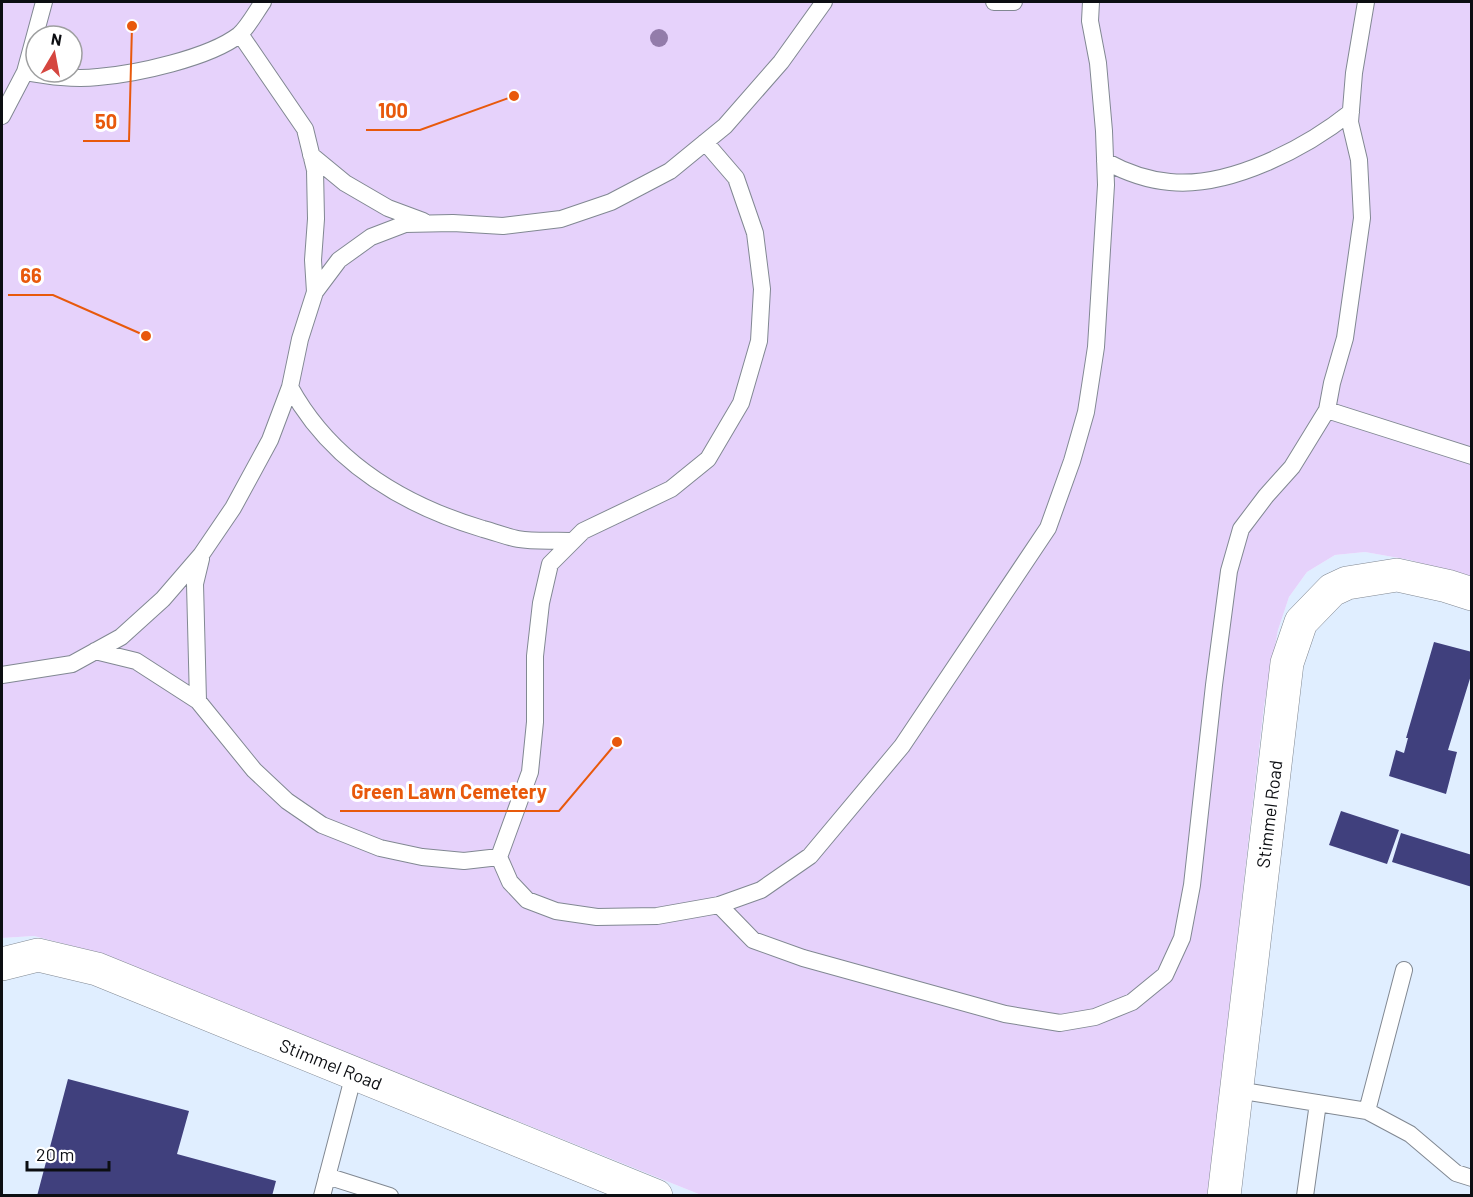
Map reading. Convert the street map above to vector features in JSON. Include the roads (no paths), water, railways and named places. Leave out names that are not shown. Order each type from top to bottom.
[{"type":"street","name":"Stimmel Road","points":[[1224,1196],[1287,663],[1301,621],[1332,590],[1347,582],[1397,575],[1472,594]]},
{"type":"street","name":"Stimmel Road","points":[[2,964],[38,955],[97,969],[656,1196]]},
{"type":"lane","points":[[38,24],[44,2]]},
{"type":"lane","points":[[84,77],[98,77],[164,65],[220,47],[240,34],[263,2]]},
{"type":"lane","points":[[2,675],[72,664],[121,637],[163,599],[201,555],[233,508],[270,440],[290,387],[300,339],[315,292],[339,260],[371,237],[405,224],[453,223],[503,226],[561,219],[611,202],[670,171],[725,126],[781,62],[824,2]]},
{"type":"lane","points":[[994,2],[1014,2]]},
{"type":"lane","points":[[705,142],[736,178],[755,233],[762,289],[759,341],[741,403],[708,459],[671,489],[583,531],[549,564],[541,603],[535,657],[535,722],[530,772],[499,856],[510,882],[527,900],[556,911],[597,917],[657,916],[718,904],[761,890],[810,856],[902,746],[1048,528],[1083,422],[1096,347],[1106,185],[1098,63],[1090,21],[1091,2]]},
{"type":"lane","points":[[718,904],[753,940],[803,958],[1005,1014],[1060,1023],[1095,1017],[1132,1002],[1165,975],[1182,938],[1192,885],[1229,571],[1241,529],[1292,467],[1327,410],[1345,338],[1362,218],[1359,160],[1350,122],[1354,73],[1366,2]]},
{"type":"lane","points":[[240,34],[305,129],[315,170],[316,219],[313,260],[315,292]]},
{"type":"lane","points":[[2,116],[24,74]]},
{"type":"lane","points":[[1105,161],[1128,173],[1170,182],[1203,180],[1242,172],[1285,154],[1330,128],[1351,112]]},
{"type":"lane","points":[[311,155],[345,183],[388,208],[431,224]]},
{"type":"lane","points":[[290,387],[304,412],[320,432],[359,469],[391,491],[452,519],[519,539],[573,541]]},
{"type":"lane","points":[[1327,410],[1472,456]]},
{"type":"lane","points":[[198,701],[195,584],[201,555]]},
{"type":"lane","points":[[95,651],[136,661],[198,701],[254,770],[287,801],[322,825],[380,848],[422,857],[464,861],[499,856]]},
{"type":"lane","points":[[1367,1111],[1404,970]]},
{"type":"lane","points":[[322,1196],[354,1074]]},
{"type":"lane","points":[[1237,1090],[1367,1111],[1410,1134],[1456,1173],[1472,1178]]},
{"type":"lane","points":[[1305,1196],[1318,1103]]},
{"type":"lane","points":[[327,1176],[390,1196]]},
{"type":"place","name":"50","points":[[132,26]]},
{"type":"place","name":"100","points":[[514,96]]},
{"type":"place","name":"66","points":[[146,336]]},
{"type":"place","name":"Green Lawn Cemetery","points":[[617,742]]}]
